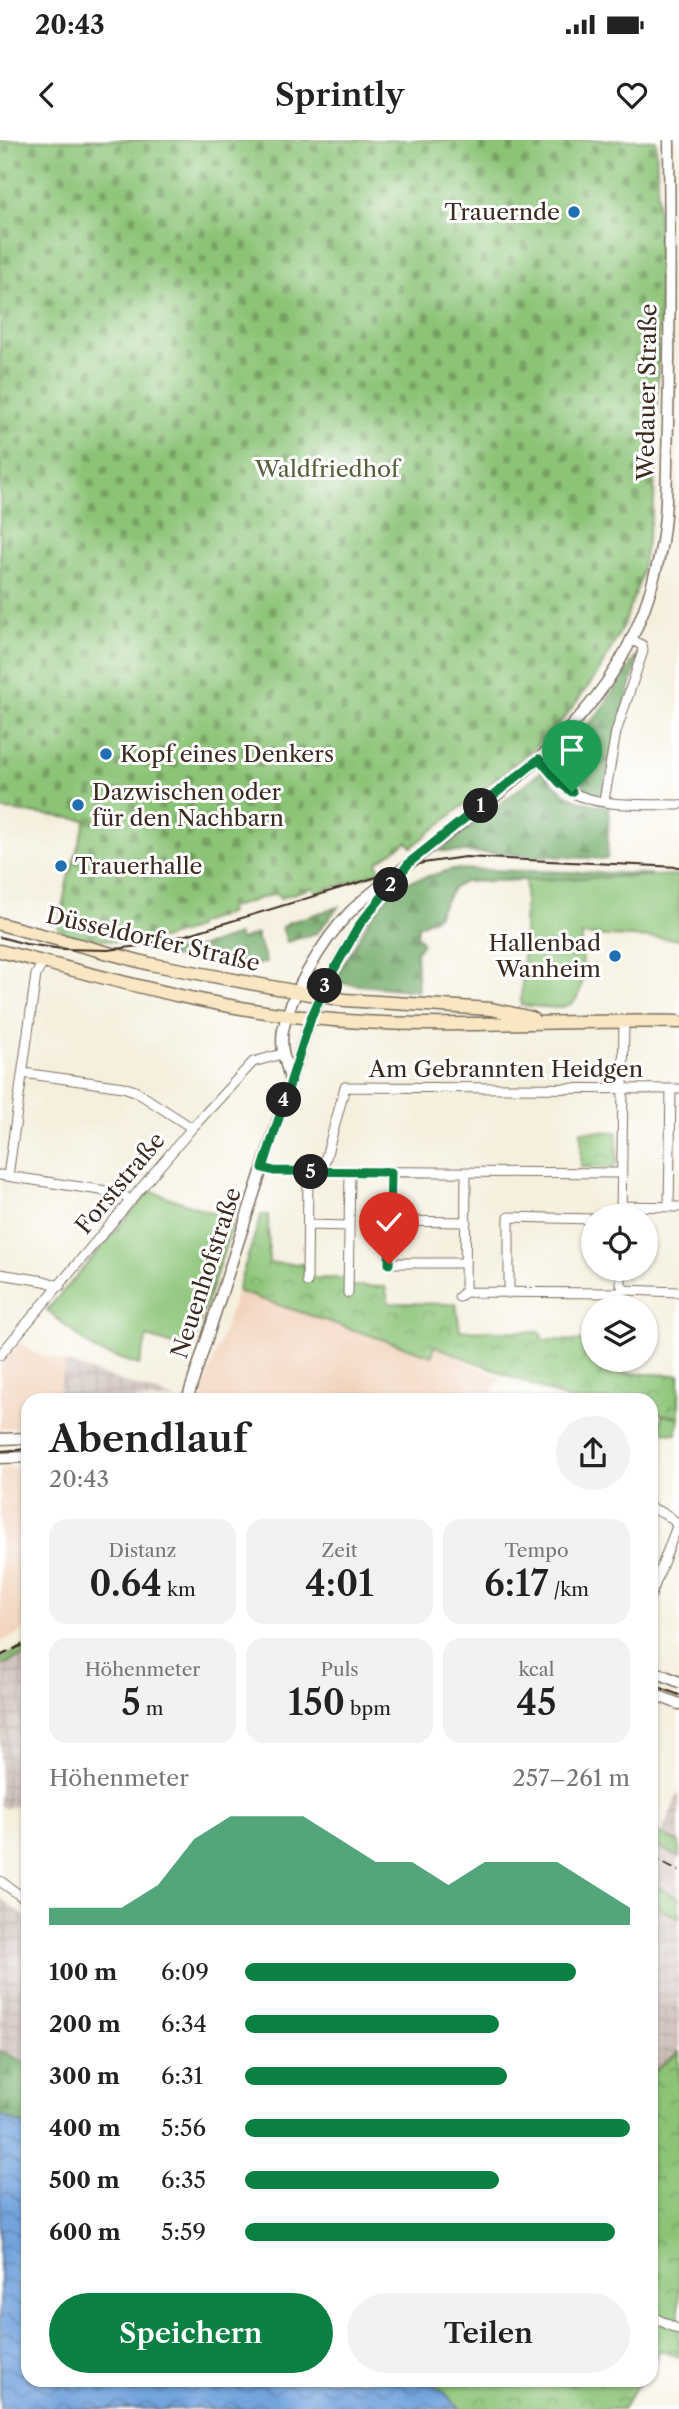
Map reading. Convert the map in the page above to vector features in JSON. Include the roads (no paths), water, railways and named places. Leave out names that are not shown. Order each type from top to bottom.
[{"type":"main road","name":"Düsseldorfer Straße","points":[[0,924],[150,964],[298,992],[345,1000],[491,1009],[546,1021]]},
{"type":"main road","name":"Düsseldorfer Straße","points":[[0,951],[209,1003],[311,1018],[447,1026],[546,1021]]},
{"type":"main road","points":[[546,1021],[679,1022]]},
{"type":"street","name":"Wedauer Straße","points":[[288,1015],[317,956],[338,926],[367,896],[539,759],[581,716],[604,687],[632,640],[657,568],[664,525],[675,327],[669,140]]},
{"type":"street","points":[[667,462],[679,462]]},
{"type":"street","points":[[604,801],[616,732],[643,651],[642,645],[632,640]]},
{"type":"street","points":[[539,759],[560,783],[589,799],[679,806]]},
{"type":"street","name":"Wedauer Straße","points":[[321,996],[360,924],[410,862]]},
{"type":"street","points":[[43,962],[36,975],[23,1073],[4,1176],[120,1193],[131,1201]]},
{"type":"street","name":"Neuenhofstraße","points":[[189,1393],[290,1078],[321,996]]},
{"type":"street","points":[[288,1015],[283,1031],[282,1054],[290,1078]]},
{"type":"street","points":[[621,1204],[624,1022]]},
{"type":"street","points":[[282,1054],[298,1055]]},
{"type":"street","name":"Forststraße","points":[[0,1355],[192,1128],[253,1062],[282,1054]]},
{"type":"street","points":[[23,1073],[123,1087],[135,1091],[192,1128]]},
{"type":"street","name":"Am Gebrannten Heidgen","points":[[321,1172],[345,1087],[675,1089],[674,1207]]},
{"type":"street","points":[[263,1168],[274,1171],[321,1172],[622,1173]]},
{"type":"street","points":[[307,1282],[309,1171]]},
{"type":"street","points":[[348,1293],[351,1172]]},
{"type":"street","points":[[391,1172],[389,1264],[465,1263]]},
{"type":"street","points":[[466,1172],[462,1295],[619,1293],[624,1290],[679,1292]]},
{"type":"street","points":[[509,1293],[509,1217],[581,1219]]},
{"type":"street","points":[[390,1222],[466,1222]]},
{"type":"street","points":[[308,1225],[349,1226]]},
{"type":"street","points":[[0,1274],[60,1286]]},
{"type":"street","points":[[621,1281],[624,1290]]},
{"type":"street","points":[[0,1439],[21,1438]]},
{"type":"street","points":[[0,1458],[21,1457]]},
{"type":"street","points":[[658,1511],[675,1520],[677,1526],[658,1576]]},
{"type":"street","points":[[658,1673],[679,1682]]},
{"type":"street","points":[[658,1696],[679,1704]]},
{"type":"street","points":[[0,1881],[21,1895]]},
{"type":"street","points":[[658,2320],[679,2330]]},
{"type":"water","points":[[0,2115],[21,2124],[21,2387],[437,2387],[460,2409],[0,2409]]},
{"type":"tram line","points":[[0,937],[62,949],[108,950],[139,946],[186,935],[423,863],[465,857],[679,867]]},
{"type":"tram line","points":[[0,1451],[21,1450]]},
{"type":"tram line","points":[[658,1687],[679,1695]]},
{"type":"railway","points":[[0,1656],[21,1646]]},
{"type":"railway","points":[[658,1860],[679,1871]]},
{"type":"place","name":"Trauernde","points":[[574,212]]},
{"type":"place","name":"Kopf eines Denkers","points":[[106,754]]},
{"type":"place","name":"Dazwischen oder für den Nachbarn","points":[[78,805]]},
{"type":"place","name":"Trauerhalle","points":[[61,866]]},
{"type":"place","name":"Hallenbad Wanheim","points":[[615,956]]},
{"type":"park label","name":"Waldfriedhof","points":[[327,469]]}]
